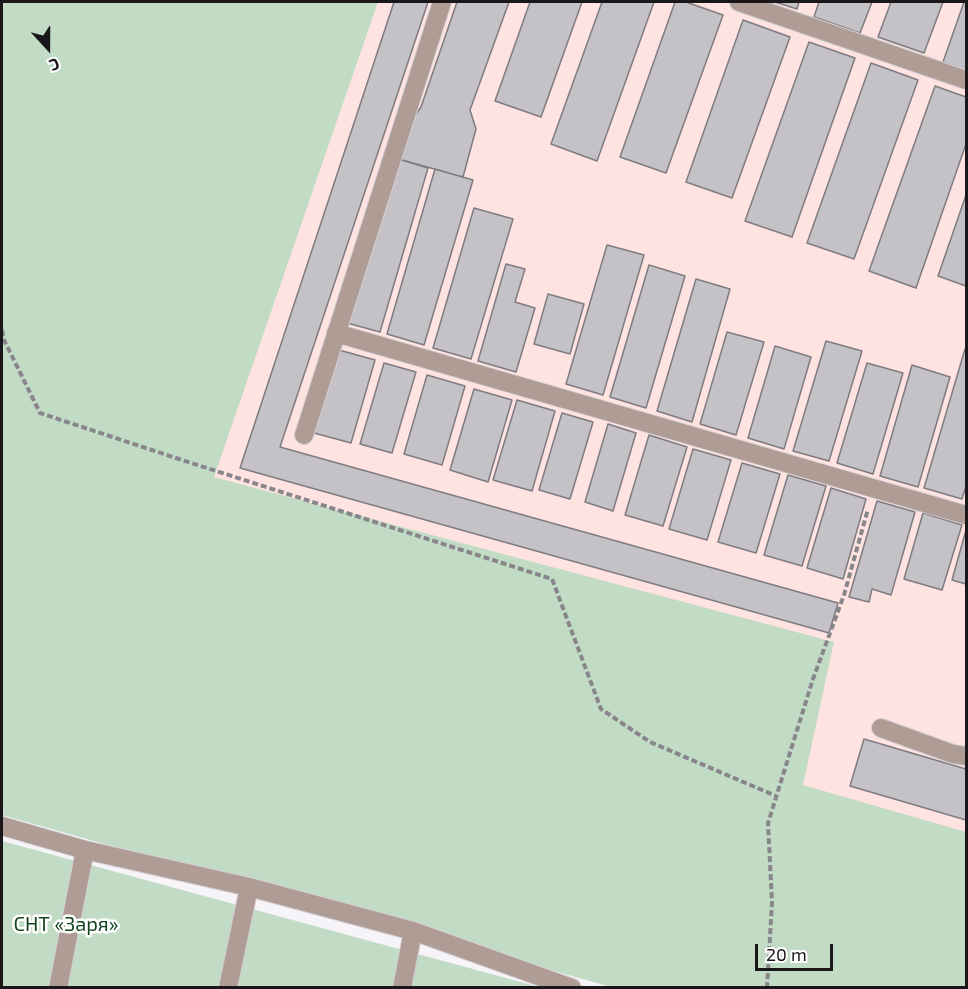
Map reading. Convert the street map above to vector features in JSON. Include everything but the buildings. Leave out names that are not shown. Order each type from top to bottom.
[{"type":"lane","points":[[304,435],[442,2]]},
{"type":"lane","points":[[740,2],[966,80]]},
{"type":"lane","points":[[336,333],[966,515]]},
{"type":"lane","points":[[881,728],[953,754],[966,756]]},
{"type":"lane","points":[[2,826],[85,850],[249,887],[413,931],[572,987]]},
{"type":"lane","points":[[58,987],[85,850]]},
{"type":"lane","points":[[228,987],[249,887]]},
{"type":"lane","points":[[402,987],[413,931]]},
{"type":"path","points":[[2,330],[4,340],[39,413],[552,579],[601,709],[650,742],[776,796]]},
{"type":"path","points":[[767,987],[772,902],[768,823],[813,680],[844,595],[874,488]]},
{"type":"shaded area","points":[[378,2],[966,2],[966,987],[213,477]]},
{"type":"green space","points":[[2,2],[378,2],[214,477],[834,642],[803,785],[966,832],[966,987],[611,987],[2,815]]},
{"type":"green space","name":"СНТ «Заря»","points":[[2,841],[539,987],[2,987]]}]
